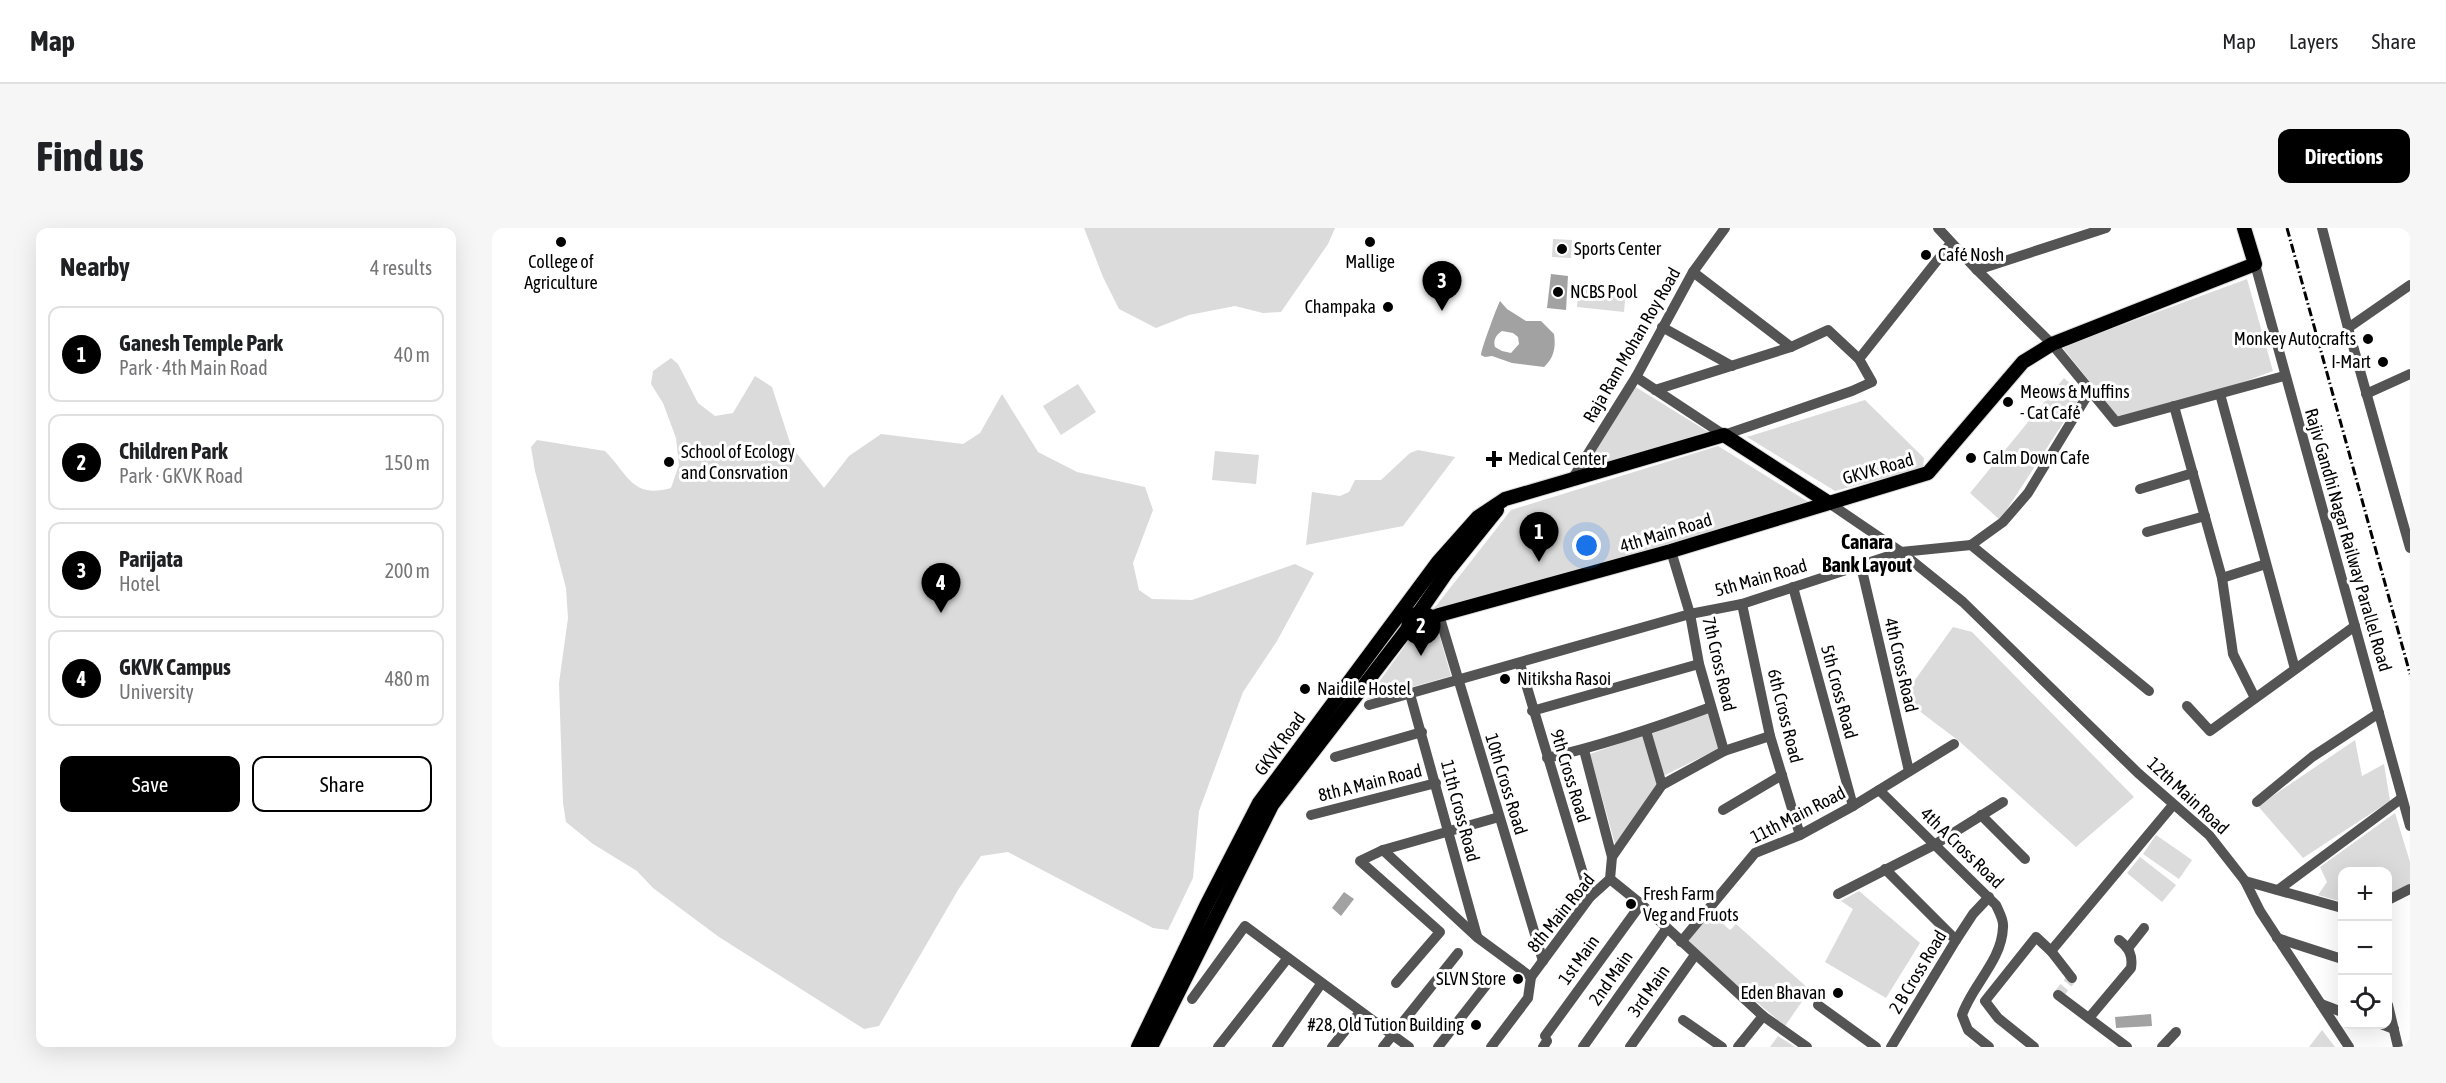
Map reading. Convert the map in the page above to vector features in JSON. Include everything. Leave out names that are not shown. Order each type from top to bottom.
[{"type":"main road","points":[[2244,228],[2254,264]]},
{"type":"main road","name":"GKVK Road","points":[[1151,1047],[1259,803],[1438,562],[1478,517],[1506,499],[1724,435],[1829,502],[1928,473],[2023,362],[2052,344],[2254,264]]},
{"type":"main road","name":"GKVK Road","points":[[1138,1047],[1211,910],[1272,805],[1409,627],[1447,572],[1506,499]]},
{"type":"main road","name":"4th Main Road","points":[[1409,627],[1439,615],[1671,551],[1829,502]]},
{"type":"main road","points":[[1386,632],[1398,641]]},
{"type":"street","name":"Raja Ram Mohan Roy Road","points":[[1570,481],[1636,377],[1693,272],[1725,228]]},
{"type":"street","points":[[1938,228],[2052,344],[2116,422],[2284,376]]},
{"type":"street","points":[[1977,270],[2106,228]]},
{"type":"street","points":[[2322,228],[2410,548]]},
{"type":"street","points":[[1859,359],[1951,243]]},
{"type":"street","name":"Rajiv Gandhi Nagar Railway Parallel Road","points":[[2254,264],[2410,826]]},
{"type":"street","points":[[1693,272],[1791,347]]},
{"type":"street","points":[[2348,328],[2410,285]]},
{"type":"street","points":[[1662,327],[1732,366]]},
{"type":"street","points":[[1636,377],[1655,390],[1724,435],[1872,382],[1859,359],[1828,330],[1791,347],[1655,390]]},
{"type":"street","points":[[2366,394],[2410,374]]},
{"type":"street","points":[[2091,391],[2028,493],[2003,522],[1971,545],[2149,691]]},
{"type":"street","points":[[2220,394],[2295,669]]},
{"type":"street","points":[[2174,406],[2222,578],[2233,654],[2255,698]]},
{"type":"street","points":[[2140,489],[2193,473]]},
{"type":"street","name":"12th Main Road","points":[[1829,502],[1901,552],[1963,602],[2173,805],[2210,835],[2245,881],[2260,911],[2349,1047]]},
{"type":"street","points":[[2147,532],[2205,516]]},
{"type":"street","name":"5th Main Road","points":[[1369,705],[1690,614],[1742,604],[1901,552],[1971,545]]},
{"type":"street","name":"7th Cross Road","points":[[1671,551],[1690,614],[1699,664],[1724,751]]},
{"type":"street","points":[[2222,578],[2266,564]]},
{"type":"street","name":"4th Cross Road","points":[[1861,566],[1909,771]]},
{"type":"street","name":"5th Cross Road","points":[[1793,587],[1853,807]]},
{"type":"street","name":"6th Cross Road","points":[[1742,604],[1770,736],[1800,835]]},
{"type":"street","name":"10th Cross Road","points":[[1439,615],[1543,961]]},
{"type":"street","points":[[2187,706],[2210,731],[2355,626]]},
{"type":"street","name":"9th Cross Road","points":[[1520,664],[1532,711],[1590,897]]},
{"type":"street","points":[[1532,711],[1699,664]]},
{"type":"street","name":"11th Cross Road","points":[[1410,694],[1478,938]]},
{"type":"street","points":[[1547,758],[1584,750],[1646,731],[1711,707]]},
{"type":"street","points":[[2257,802],[2312,757],[2379,713]]},
{"type":"street","points":[[1646,731],[1662,785]]},
{"type":"street","points":[[1335,757],[1422,732]]},
{"type":"street","name":"8th Main Road","points":[[1491,1047],[1528,998],[1531,977],[1590,897],[1610,879],[1612,857],[1662,785],[1724,751],[1770,736]]},
{"type":"street","name":"11th Main Road","points":[[1681,942],[1755,853],[1800,835],[1853,807],[1954,744]]},
{"type":"street","points":[[1584,750],[1612,857]]},
{"type":"street","points":[[1723,810],[1782,775]]},
{"type":"street","name":"8th A Main Road","points":[[1311,815],[1436,783]]},
{"type":"street","name":"4th A Cross Road","points":[[1879,790],[1996,905],[2004,926],[1998,949],[1980,985],[1966,1002],[1962,1015],[1968,1030],[1989,1047]]},
{"type":"street","points":[[2278,890],[2402,798]]},
{"type":"street","points":[[1838,894],[1934,845],[2002,802]]},
{"type":"street","points":[[2051,951],[2173,805]]},
{"type":"street","points":[[1982,815],[2025,859]]},
{"type":"street","points":[[1396,983],[1440,932],[1360,861],[1383,850],[1499,817]]},
{"type":"street","name":"8th Main Road","points":[[1383,850],[1478,938],[1531,977]]},
{"type":"street","points":[[1885,869],[1956,940]]},
{"type":"street","points":[[1610,879],[1641,904],[1763,1016],[1807,1047]]},
{"type":"street","points":[[2245,881],[2338,907]]},
{"type":"street","points":[[2392,898],[2410,889]]},
{"type":"street","name":"2 B Cross Road","points":[[1891,1047],[1956,940],[1973,914],[1989,897]]},
{"type":"street","name":"1st Main","points":[[1545,1041],[1641,904]]},
{"type":"street","points":[[1192,999],[1245,926],[1409,1047]]},
{"type":"street","name":"2nd Main","points":[[1583,1047],[1667,928]]},
{"type":"street","points":[[2088,1018],[2131,968],[2129,947],[2144,928]]},
{"type":"street","points":[[2034,1047],[1998,1018],[1985,1001],[2036,937],[2051,951],[2072,978]]},
{"type":"street","points":[[2277,938],[2338,957]]},
{"type":"street","points":[[2119,940],[2129,947]]},
{"type":"street","points":[[1383,1047],[1458,953]]},
{"type":"street","name":"3rd Main","points":[[1630,1047],[1695,955]]},
{"type":"street","points":[[1218,1047],[1287,959]]},
{"type":"street","points":[[1438,1047],[1491,979]]},
{"type":"street","points":[[1277,1047],[1321,984]]},
{"type":"street","points":[[2058,995],[2127,1047]]},
{"type":"street","points":[[2321,1004],[2338,1010]]},
{"type":"street","points":[[1818,1005],[1875,1047]]},
{"type":"street","points":[[1332,1047],[1360,1012]]},
{"type":"street","points":[[1738,1047],[1763,1016]]},
{"type":"street","points":[[1683,1020],[1722,1047]]},
{"type":"street","points":[[2392,1021],[2398,1047]]},
{"type":"street","points":[[2162,1047],[2176,1032]]},
{"type":"shaded area","points":[[1084,228],[1335,228],[1328,244],[1281,312],[1263,313],[1235,306],[1189,315],[1156,328],[1119,309],[1103,277]]},
{"type":"shaded area","name":"Sports Center","points":[[1553,239],[1572,240],[1571,258],[1552,257]]},
{"type":"shaded area","name":"NCBS Pool","points":[[1551,274],[1568,276],[1566,310],[1547,308]]},
{"type":"shaded area","points":[[2247,279],[2273,371],[2238,384],[2119,418],[2062,347]]},
{"type":"shaded area","points":[[1579,284],[1626,289],[1624,312],[1577,307]]},
{"type":"shaded area","points":[[1500,301],[1507,309],[1526,321],[1541,321],[1554,334],[1554,352],[1544,367],[1512,363],[1481,355]],"holes":[[[1502,331],[1513,333],[1518,337],[1519,344],[1511,353],[1495,347],[1495,340]]]},
{"type":"shaded area","points":[[671,358],[678,364],[698,403],[715,416],[733,413],[755,376],[772,387],[791,446],[824,488],[849,456],[881,434],[963,444],[980,433],[1002,394],[1038,452],[1077,472],[1145,487],[1153,510],[1133,563],[1139,590],[1152,599],[1192,600],[1295,564],[1314,573],[1277,641],[1243,692],[1199,811],[1193,878],[1168,930],[1153,928],[1008,852],[981,856],[958,890],[879,1026],[864,1029],[719,937],[653,888],[637,871],[593,844],[566,822],[563,803],[559,683],[568,618],[566,588],[535,471],[531,447],[537,440],[605,451],[626,476],[639,487],[658,491],[671,488],[679,465],[676,438],[663,403],[651,384],[653,371]]},
{"type":"shaded area","points":[[2064,378],[2082,394],[2000,520],[1970,493]]},
{"type":"shaded area","points":[[1078,384],[1096,412],[1061,435],[1043,406]]},
{"type":"shaded area","points":[[1634,386],[1710,433],[1586,471],[1580,468]]},
{"type":"shaded area","points":[[1865,400],[1924,458],[1923,468],[1835,491],[1747,437]]},
{"type":"shaded area","points":[[1718,446],[1810,503],[1429,615],[1511,510]]},
{"type":"shaded area","points":[[1418,450],[1455,457],[1403,526],[1306,545],[1312,492],[1340,496],[1349,492],[1355,480],[1381,480],[1410,453]]},
{"type":"shaded area","points":[[1215,451],[1259,455],[1256,484],[1212,480]]},
{"type":"shaded area","points":[[1437,627],[1451,676],[1366,700],[1412,636]]},
{"type":"shaded area","points":[[1953,627],[1972,632],[2134,797],[2076,847],[1959,741],[1902,698]]},
{"type":"shaded area","points":[[1708,712],[1720,748],[1663,776],[1615,844],[1590,754]]},
{"type":"shaded area","points":[[2355,740],[2362,776],[2384,764],[2390,801],[2303,858],[2258,806]]},
{"type":"shaded area","points":[[2395,813],[2410,862],[2410,885],[2392,892],[2392,867],[2338,867],[2338,901],[2318,895],[2327,882],[2320,867]]},
{"type":"shaded area","points":[[2156,835],[2192,860],[2179,879],[2143,854]]},
{"type":"shaded area","points":[[2140,857],[2176,885],[2162,902],[2127,873]]},
{"type":"shaded area","points":[[1859,891],[1920,943],[1886,998],[1825,962],[1853,909],[1841,901]]},
{"type":"shaded area","points":[[1344,892],[1354,899],[1341,916],[1332,908]]},
{"type":"shaded area","points":[[1709,912],[1730,930],[1736,924],[1810,990],[1785,1026],[1687,943]]},
{"type":"shaded area","points":[[2151,1014],[2152,1026],[2116,1028],[2115,1017]]},
{"type":"shaded area","points":[[2322,1030],[2335,1047],[2309,1047]]},
{"type":"shaded area","points":[[1778,1036],[1795,1047],[1770,1047]]},
{"type":"tunnel","points":[[2058,995],[2072,978]]},
{"type":"railway","points":[[2287,228],[2410,674]]},
{"type":"place","name":"College of Agriculture","points":[[561,242]]},
{"type":"place","name":"Mallige","points":[[1370,242]]},
{"type":"place","name":"Sports Center","points":[[1562,249]]},
{"type":"place","name":"Café Nosh","points":[[1926,255]]},
{"type":"place","name":"NCBS Pool","points":[[1558,292]]},
{"type":"place","name":"Champaka","points":[[1388,307]]},
{"type":"place","name":"Parijata","points":[[1442,311]]},
{"type":"place","name":"Monkey Autocrafts","points":[[2368,339]]},
{"type":"place","name":"I-Mart","points":[[2383,362]]},
{"type":"place","name":"Meows & Muffins - Cat Café","points":[[2008,402]]},
{"type":"place","name":"Calm Down Cafe","points":[[1971,458]]},
{"type":"place","name":"Medical Center","points":[[1494,459]]},
{"type":"place","name":"School of Ecology and Consrvation","points":[[669,462]]},
{"type":"place","name":"Ganesh Temple Park","points":[[1539,562]]},
{"type":"place","name":"GKVK Campus","points":[[941,613]]},
{"type":"place","name":"Children Park","points":[[1421,656]]},
{"type":"place","name":"Nitiksha Rasoi","points":[[1505,679]]},
{"type":"place","name":"Naidile Hostel","points":[[1305,689]]},
{"type":"place","name":"Fresh Farm Veg and Fruots","points":[[1631,904]]},
{"type":"place","name":"SLVN Store","points":[[1518,979]]},
{"type":"place","name":"Eden Bhavan","points":[[1838,993]]},
{"type":"place","name":"#28, Old Tution Building","points":[[1476,1025]]},
{"type":"district","name":"Canara Bank Layout","points":[[1867,554]]}]
